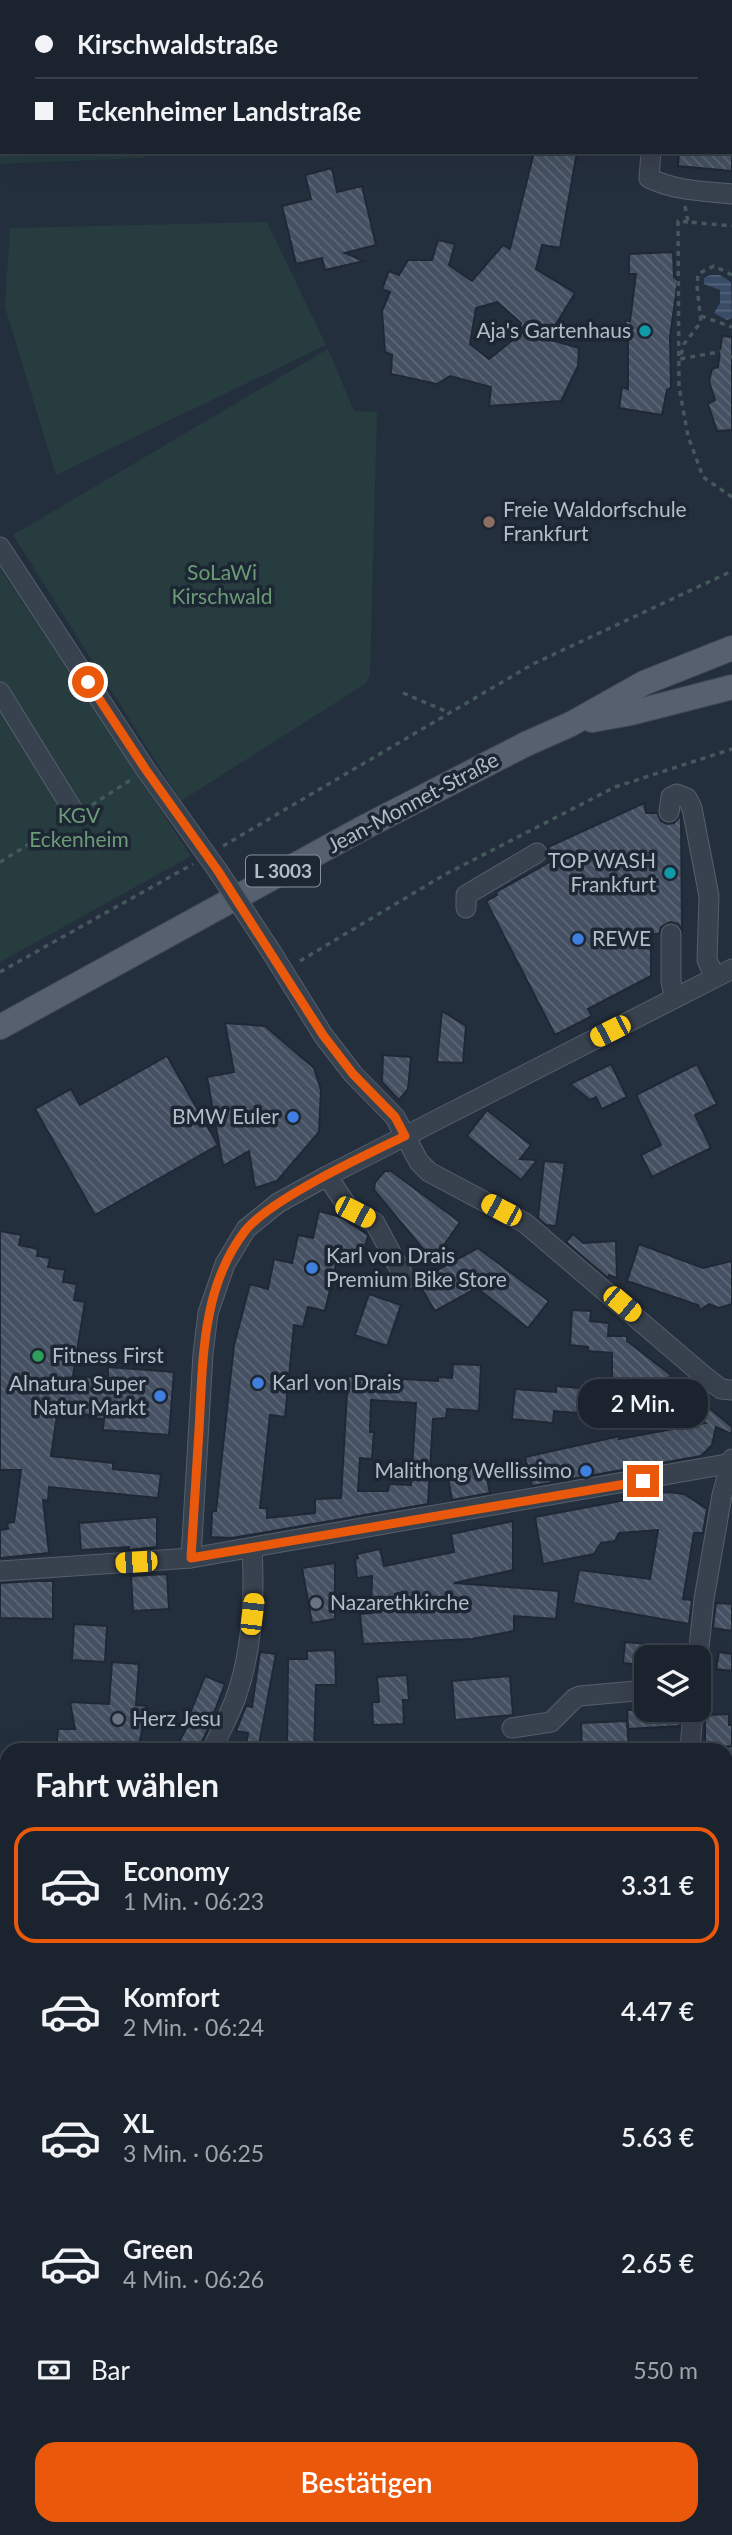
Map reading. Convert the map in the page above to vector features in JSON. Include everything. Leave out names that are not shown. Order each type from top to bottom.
[{"type":"main road","name":"Jean-Monnet-Straße","points":[[0,1027],[363,828],[526,744],[571,724],[644,683],[732,648]]},
{"type":"main road","name":"Jean-Monnet-Straße","points":[[571,724],[631,713],[732,687]]},
{"type":"street","points":[[651,154],[649,178],[663,185],[732,194]]},
{"type":"street","points":[[0,549],[146,770],[213,863],[323,1035],[353,1074],[395,1117],[419,1162],[429,1172],[525,1223],[703,1375],[721,1389],[732,1390]]},
{"type":"street","points":[[0,692],[5,712],[76,815]]},
{"type":"street","points":[[191,1558],[203,1354],[208,1313],[225,1264],[246,1229],[278,1203],[327,1176],[723,973],[708,960],[709,896],[692,807],[687,798],[677,794],[669,800],[669,812]]},
{"type":"street","points":[[466,908],[466,895],[537,853]]},
{"type":"street","points":[[671,934],[671,982],[675,998]]},
{"type":"street","points":[[327,1176],[348,1207],[374,1223],[405,1279]]},
{"type":"street","points":[[0,1571],[191,1558],[252,1549],[732,1462],[722,1495],[704,1599],[699,1645]]},
{"type":"street","points":[[215,1743],[235,1699],[250,1634],[255,1594],[252,1549]]},
{"type":"street","points":[[512,1728],[551,1722],[580,1696],[634,1691]]},
{"type":"street","points":[[690,1743],[691,1722]]},
{"type":"path","points":[[681,189],[688,222]]},
{"type":"path","points":[[732,226],[678,221],[679,387],[688,436],[703,477],[732,497]]},
{"type":"path","points":[[680,359],[684,344],[701,322],[698,274],[714,266],[732,275]]},
{"type":"path","points":[[701,316],[732,327]]},
{"type":"path","points":[[680,359],[724,351],[732,358]]},
{"type":"path","points":[[0,972],[213,863],[450,713],[533,664],[732,571]]},
{"type":"path","points":[[403,693],[450,713]]},
{"type":"path","points":[[444,875],[457,879]]},
{"type":"green space","points":[[0,154],[144,154],[144,158],[0,164]]},
{"type":"green space","points":[[267,222],[326,345],[56,475],[5,307],[10,228]]},
{"type":"green space","name":"SoLaWi Kirschwald","points":[[328,349],[354,411],[377,412],[370,675],[365,684],[181,801],[13,535]]},
{"type":"green space","name":"KGV Eckenheim","points":[[0,568],[191,856],[0,962]]},
{"type":"water","points":[[720,275],[731,282],[732,318],[727,320],[714,313],[720,303],[720,290],[704,284],[704,278]]},
{"type":"building","points":[[534,154],[577,154],[560,248],[542,245],[536,269],[575,293],[547,339],[579,348],[578,366],[561,401],[489,406],[491,387],[450,376],[437,384],[391,374],[392,355],[385,352],[382,311],[390,292],[382,289],[389,271],[399,275],[408,260],[432,260],[438,240],[455,244],[449,265],[472,281],[503,245],[510,249]],"holes":[[[497,302],[521,323],[524,331],[489,359],[470,344],[476,308]]]},
{"type":"building","points":[[679,154],[732,154],[732,171],[678,166]]},
{"type":"building","points":[[332,168],[337,192],[362,186],[376,245],[345,253],[364,261],[325,270],[322,258],[296,264],[282,206],[311,199],[305,175]]},
{"type":"building","name":"Aja's Gartenhaus","points":[[673,252],[674,277],[678,280],[670,337],[671,388],[667,390],[662,415],[619,408],[622,387],[628,389],[628,341],[625,341],[624,331],[626,320],[630,321],[636,274],[629,274],[629,254]]},
{"type":"building","points":[[722,336],[732,337],[732,430],[717,431],[708,404],[715,400],[709,381],[712,369],[718,367]]},
{"type":"building","name":"REWE","points":[[644,803],[646,813],[657,813],[661,821],[667,824],[674,823],[681,815],[682,930],[678,924],[670,922],[661,927],[659,934],[651,934],[651,976],[588,1009],[592,1016],[555,1035],[486,901],[497,895],[496,892],[553,860],[548,847]]},
{"type":"building","points":[[442,1011],[466,1026],[463,1063],[437,1062]]},
{"type":"building","points":[[225,1023],[265,1026],[314,1068],[321,1090],[319,1132],[277,1181],[255,1188],[249,1151],[223,1166],[207,1077],[234,1072]]},
{"type":"building","points":[[383,1055],[411,1057],[408,1089],[399,1100],[382,1082]]},
{"type":"building","points":[[167,1056],[218,1145],[95,1215],[35,1109],[71,1089],[80,1105]]},
{"type":"building","points":[[611,1064],[627,1097],[602,1109],[596,1097],[590,1100],[570,1084]]},
{"type":"building","points":[[697,1064],[717,1104],[695,1115],[711,1148],[652,1177],[641,1155],[661,1145],[636,1095]]},
{"type":"building","points":[[487,1110],[531,1145],[520,1159],[537,1160],[521,1180],[467,1136]]},
{"type":"building","points":[[544,1161],[565,1163],[556,1226],[546,1225],[538,1218]]},
{"type":"building","points":[[385,1171],[391,1171],[460,1222],[433,1261],[374,1190],[375,1182]]},
{"type":"building","points":[[319,1211],[341,1217],[368,1235],[361,1265],[337,1260],[325,1311],[308,1307],[303,1327],[294,1325],[285,1417],[270,1415],[260,1508],[267,1508],[267,1518],[315,1513],[315,1499],[341,1498],[348,1376],[438,1381],[438,1377],[452,1378],[453,1364],[481,1365],[479,1411],[447,1409],[446,1418],[433,1419],[428,1504],[232,1538],[211,1537],[234,1345],[250,1284],[268,1289],[274,1259],[292,1263],[298,1235],[313,1238]],"holes":[[[371,1400],[416,1403],[411,1485],[389,1484],[388,1491],[358,1491],[360,1458],[372,1459],[374,1432],[370,1432]]]},
{"type":"building","points":[[0,1231],[21,1235],[19,1245],[38,1249],[37,1256],[50,1258],[48,1267],[65,1270],[63,1282],[77,1284],[74,1300],[85,1302],[73,1376],[108,1379],[108,1367],[174,1372],[169,1435],[103,1430],[104,1419],[89,1418],[89,1415],[58,1409],[51,1456],[113,1463],[113,1469],[161,1474],[158,1498],[49,1487],[48,1501],[43,1500],[49,1553],[0,1558],[0,1530],[8,1529],[7,1523],[14,1522],[21,1470],[0,1470]]},
{"type":"building","points":[[573,1234],[583,1243],[616,1241],[617,1278],[609,1275],[608,1278],[566,1242]]},
{"type":"building","points":[[639,1244],[703,1268],[732,1261],[732,1304],[719,1308],[709,1304],[700,1310],[698,1305],[627,1281]]},
{"type":"building","points":[[478,1248],[549,1301],[528,1328],[477,1288],[435,1311],[417,1281]]},
{"type":"building","points":[[369,1294],[401,1305],[387,1346],[355,1335]]},
{"type":"building","points":[[572,1310],[591,1311],[590,1321],[609,1323],[608,1336],[627,1336],[627,1341],[671,1375],[663,1386],[702,1402],[732,1427],[732,1434],[716,1427],[712,1445],[701,1456],[532,1486],[525,1457],[620,1436],[619,1439],[705,1423],[667,1408],[668,1406],[645,1389],[612,1382],[612,1353],[588,1351],[588,1347],[570,1345]]},
{"type":"building","points":[[556,1386],[605,1390],[603,1415],[554,1411],[553,1423],[512,1419],[515,1389],[556,1392]]},
{"type":"building","points":[[484,1465],[490,1493],[452,1500],[447,1472]]},
{"type":"building","points":[[668,1492],[684,1494],[707,1509],[703,1533],[694,1533],[683,1599],[692,1600],[689,1624],[573,1603],[579,1570],[650,1579],[658,1530],[619,1533],[615,1541],[601,1543],[594,1554],[543,1564],[535,1517]]},
{"type":"building","points":[[157,1517],[157,1547],[81,1550],[79,1523]]},
{"type":"building","points":[[513,1521],[513,1570],[454,1583],[559,1591],[556,1619],[514,1616],[514,1631],[472,1639],[363,1644],[360,1614],[371,1613],[372,1576],[357,1578],[357,1554],[380,1549],[384,1566],[454,1552],[451,1534]]},
{"type":"building","points":[[335,1563],[335,1619],[312,1623],[302,1568]]},
{"type":"building","points":[[167,1574],[169,1609],[133,1611],[131,1576]]},
{"type":"building","points":[[53,1581],[53,1619],[0,1618],[0,1583]]},
{"type":"building","points":[[716,1603],[732,1604],[732,1631],[713,1628]]},
{"type":"building","points":[[74,1624],[107,1626],[105,1662],[72,1660]]},
{"type":"building","points":[[625,1642],[648,1644],[634,1645],[634,1664],[623,1663]]},
{"type":"building","points":[[335,1650],[336,1685],[316,1685],[314,1743],[287,1743],[288,1659],[307,1659],[307,1651]]},
{"type":"building","points":[[260,1652],[276,1654],[259,1743],[247,1743],[248,1733],[236,1731],[246,1706],[252,1707]]},
{"type":"building","points":[[719,1652],[732,1654],[732,1671],[716,1669]]},
{"type":"building","points":[[112,1662],[139,1664],[136,1705],[147,1706],[139,1743],[57,1743],[58,1729],[75,1729],[70,1702],[109,1704]]},
{"type":"building","points":[[407,1675],[409,1700],[403,1700],[404,1724],[373,1725],[372,1702],[379,1702],[377,1677]]},
{"type":"building","points":[[205,1676],[225,1684],[201,1743],[179,1743],[192,1717],[189,1716]]},
{"type":"building","points":[[510,1676],[513,1715],[455,1720],[452,1681]]},
{"type":"building","points":[[627,1710],[634,1710],[634,1722],[680,1722],[680,1726],[628,1729]]},
{"type":"building","points":[[729,1714],[732,1743],[705,1743],[705,1722],[711,1722],[711,1715]]},
{"type":"building","points":[[627,1721],[629,1743],[582,1743],[581,1723]]},
{"type":"place","name":"Aja's Gartenhaus","points":[[645,331]]},
{"type":"place","name":"Freie Waldorfschule Frankfurt","points":[[489,522]]},
{"type":"place","name":"TOP WASH Frankfurt","points":[[670,873]]},
{"type":"place","name":"REWE","points":[[578,939]]},
{"type":"place","name":"BMW Euler","points":[[293,1117]]},
{"type":"place","name":"Karl von Drais Premium Bike Store","points":[[312,1268]]},
{"type":"place","name":"Fitness First","points":[[38,1356]]},
{"type":"place","name":"Karl von Drais","points":[[258,1383]]},
{"type":"place","name":"Alnatura Super Natur Markt","points":[[160,1396]]},
{"type":"place","name":"Malithong Wellissimo","points":[[586,1471]]},
{"type":"place","name":"Nazarethkirche","points":[[316,1603]]},
{"type":"place","name":"Herz Jesu","points":[[118,1719]]},
{"type":"route","points":[[88,682],[218,871],[323,1035],[353,1074],[395,1117],[405,1136],[278,1203],[246,1229],[225,1264],[208,1313],[203,1354],[191,1558],[643,1481]]}]
